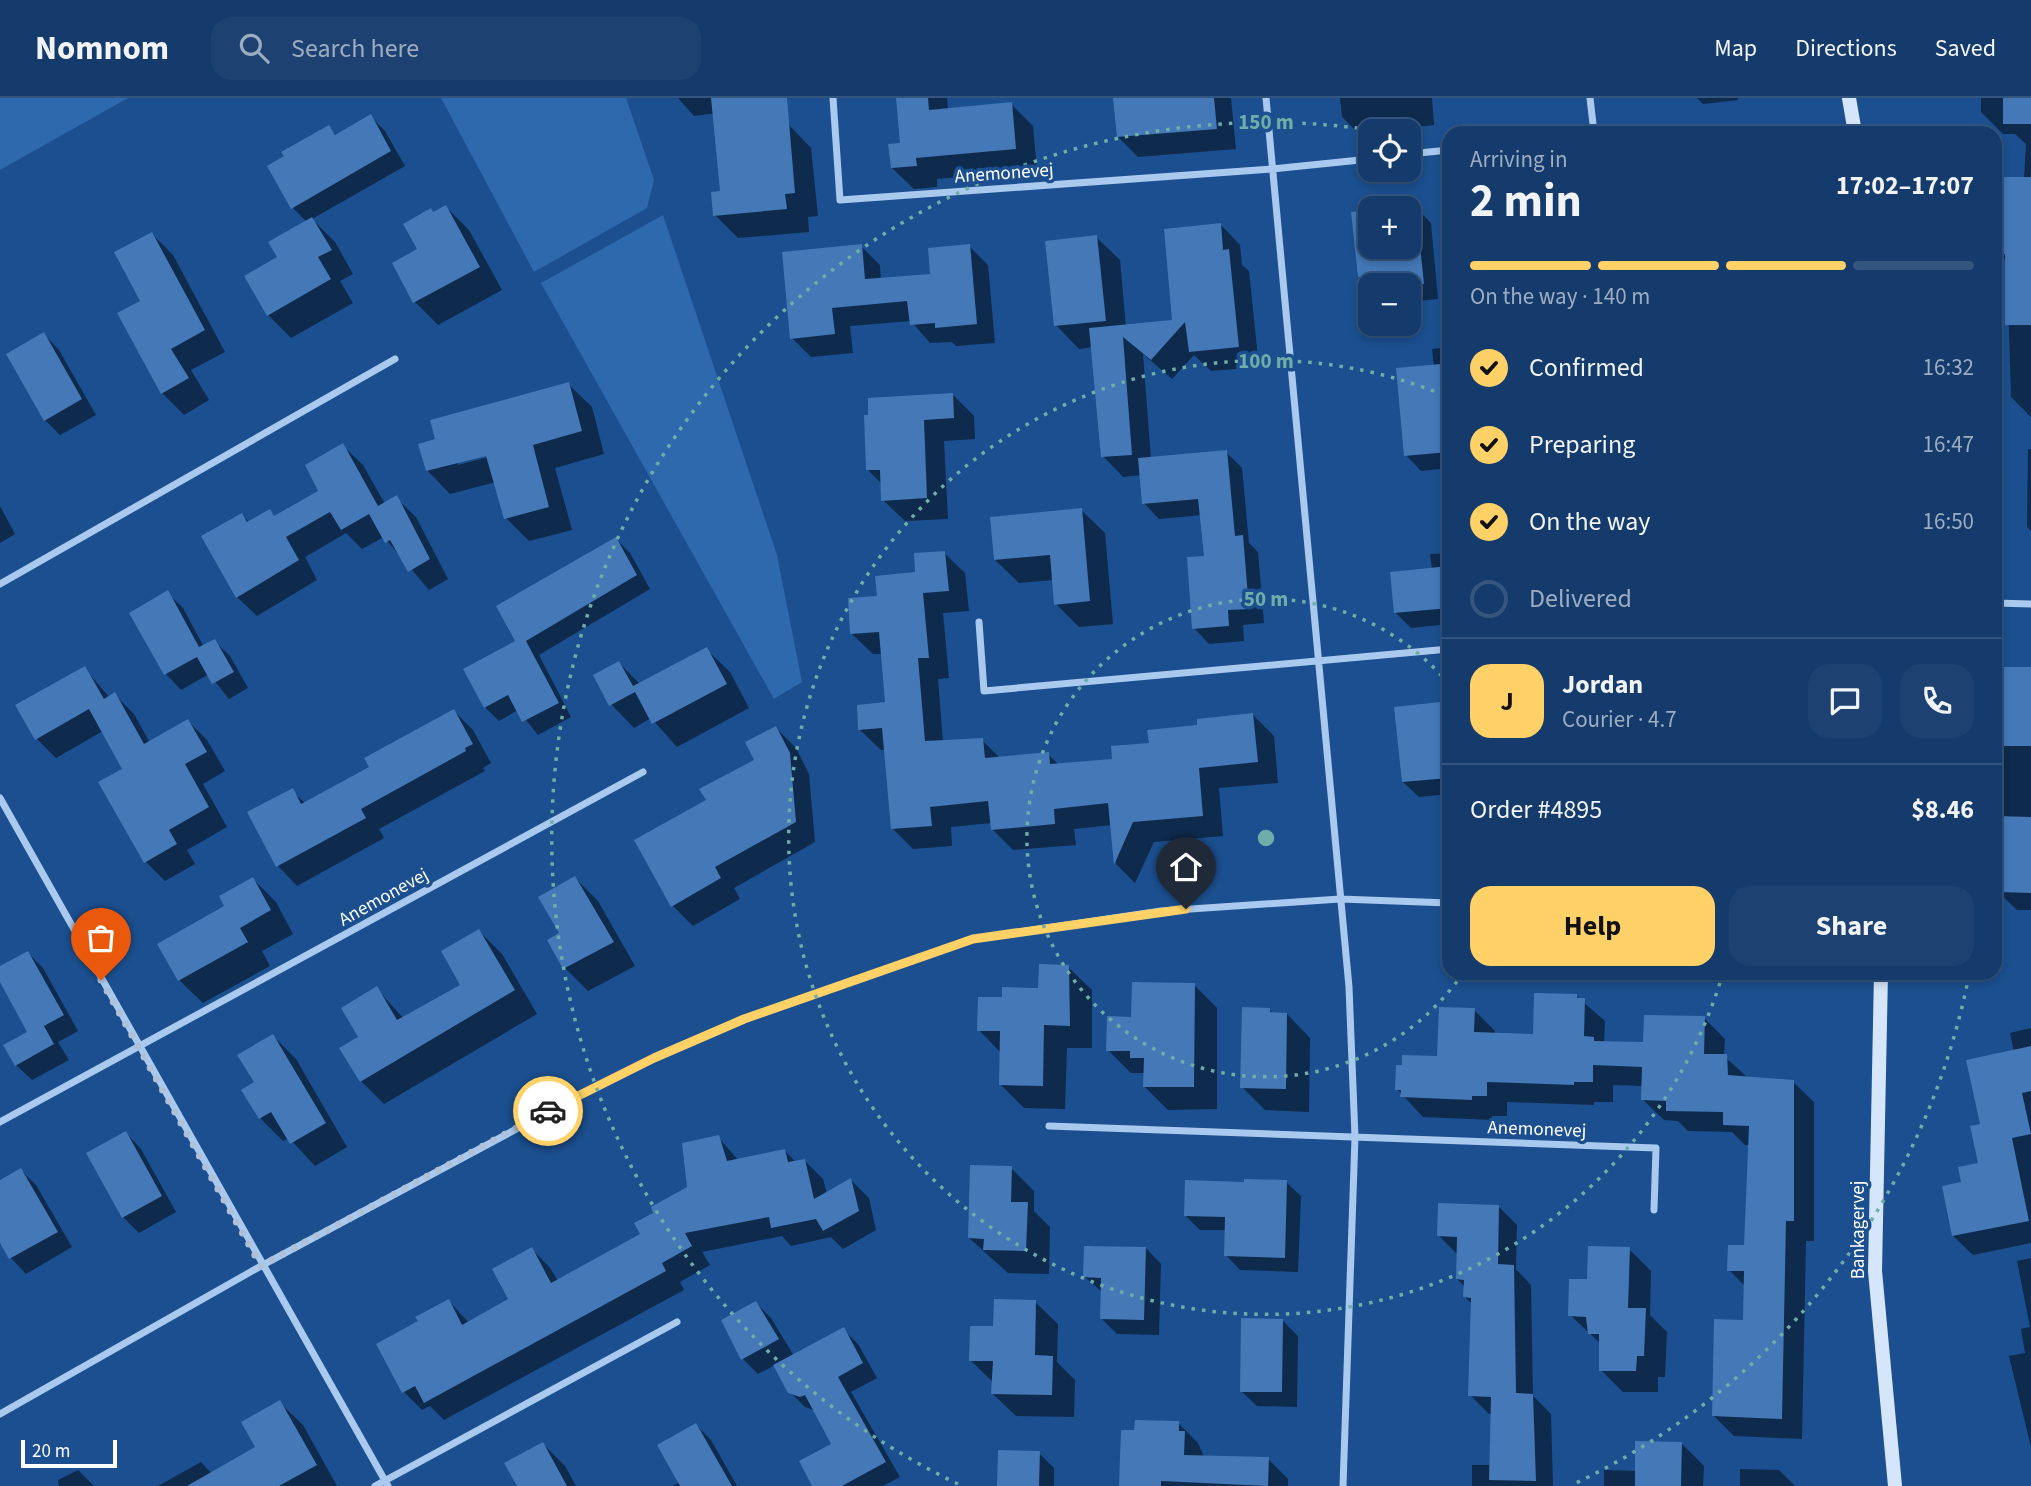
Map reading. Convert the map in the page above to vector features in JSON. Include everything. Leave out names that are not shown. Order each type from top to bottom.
[{"type":"street","name":"Anemonevej","points":[[833,98],[840,200],[1272,169],[1358,160]]},
{"type":"street","points":[[1266,98],[1349,987],[1355,1137],[1343,1486]]},
{"type":"street","points":[[1590,98],[1593,126]]},
{"type":"street","points":[[1849,98],[1854,126]]},
{"type":"street","points":[[1421,153],[1442,151]]},
{"type":"street","points":[[0,584],[395,359]]},
{"type":"street","points":[[2002,603],[2031,604]]},
{"type":"street","points":[[979,622],[984,691],[1442,650]]},
{"type":"street","name":"Anemonevej","points":[[0,1122],[643,772]]},
{"type":"street","points":[[0,798],[261,1266],[387,1483]]},
{"type":"street","points":[[0,1414],[147,1334],[261,1266],[654,1058],[744,1019],[973,939],[1161,911],[1340,899],[1442,903]]},
{"type":"street","name":"Bankagervej","points":[[1881,980],[1875,1271],[1895,1486]]},
{"type":"street","name":"Anemonevej","points":[[1049,1126],[1656,1148],[1654,1210]]},
{"type":"street","points":[[376,1486],[387,1483],[677,1322]]},
{"type":"shaded area","points":[[0,98],[128,98],[0,170]]},
{"type":"shaded area","points":[[441,98],[626,98],[654,180],[647,208],[534,272]]},
{"type":"shaded area","points":[[663,215],[777,555],[802,682],[774,699],[541,283]]},
{"type":"building","points":[[711,98],[787,98],[795,193],[785,194],[787,209],[713,216],[711,192],[720,191]]},
{"type":"building","points":[[896,98],[928,98],[929,110],[1012,102],[1016,149],[916,158],[917,166],[891,168],[888,144],[900,143]]},
{"type":"building","points":[[1113,98],[1214,98],[1217,129],[1117,137]]},
{"type":"building","points":[[2003,98],[2031,98],[2031,124],[2003,124]]},
{"type":"building","points":[[371,114],[391,151],[291,209],[267,166],[284,156],[281,152],[329,125],[335,135]]},
{"type":"building","points":[[2002,177],[2031,177],[2031,325],[2005,325],[2005,254],[2002,254]]},
{"type":"building","points":[[446,205],[480,267],[413,303],[392,263],[417,249],[403,224],[431,208],[433,212]]},
{"type":"building","points":[[1358,211],[1358,259],[1421,259],[1421,255],[1424,284],[1421,284],[1421,273],[1358,273],[1358,277],[1351,212]]},
{"type":"building","points":[[312,217],[332,250],[318,257],[331,279],[267,316],[244,276],[277,257],[268,242]]},
{"type":"building","points":[[1221,223],[1223,250],[1229,249],[1239,347],[1189,352],[1185,322],[1151,360],[1123,337],[1132,455],[1101,457],[1089,328],[1172,320],[1164,229]]},
{"type":"building","points":[[152,232],[205,330],[171,349],[189,378],[161,394],[117,313],[140,301],[114,252]]},
{"type":"building","points":[[1097,235],[1106,321],[1054,326],[1045,241]]},
{"type":"building","points":[[862,244],[865,279],[930,274],[928,248],[970,244],[977,324],[935,328],[935,323],[910,325],[907,301],[832,308],[835,334],[790,339],[782,252]]},
{"type":"building","points":[[44,332],[82,399],[44,421],[6,354]]},
{"type":"building","points":[[1441,364],[1442,453],[1404,456],[1396,368]]},
{"type":"building","points":[[569,382],[582,431],[533,445],[549,507],[504,519],[486,456],[426,471],[418,444],[435,439],[430,420]]},
{"type":"building","points":[[953,393],[954,418],[924,420],[927,498],[881,501],[880,470],[866,470],[864,415],[868,415],[868,398]]},
{"type":"building","points":[[343,443],[378,506],[397,495],[430,559],[408,572],[390,540],[385,543],[369,514],[341,530],[330,512],[286,537],[299,560],[236,598],[201,536],[242,513],[247,522],[270,509],[274,516],[318,491],[305,465]]},
{"type":"building","points":[[1227,450],[1235,536],[1243,535],[1249,609],[1228,610],[1229,626],[1192,629],[1187,557],[1204,556],[1198,499],[1142,504],[1138,458]]},
{"type":"building","points":[[1082,508],[1090,601],[1054,605],[1050,555],[994,560],[990,517]]},
{"type":"building","points":[[616,537],[637,575],[526,641],[559,703],[522,722],[508,695],[484,708],[463,669],[515,641],[496,606]]},
{"type":"building","points":[[945,551],[949,591],[923,593],[929,658],[918,658],[925,741],[983,738],[985,758],[1049,752],[1050,764],[1112,759],[1111,746],[1149,743],[1147,730],[1197,725],[1197,719],[1253,713],[1258,762],[1199,768],[1203,816],[1133,822],[1114,865],[1108,803],[1054,809],[1055,824],[991,830],[988,801],[930,807],[932,826],[891,829],[882,728],[858,730],[857,705],[885,702],[879,632],[850,634],[848,598],[877,596],[875,576],[915,572],[914,553]]},
{"type":"building","points":[[1442,567],[1442,609],[1394,613],[1390,572]]},
{"type":"building","points":[[168,590],[199,647],[215,639],[234,672],[212,684],[197,657],[164,675],[129,613]]},
{"type":"building","points":[[707,647],[727,684],[652,724],[635,692],[609,706],[593,675],[619,661],[633,686]]},
{"type":"building","points":[[85,666],[104,699],[115,692],[144,744],[188,719],[207,752],[185,764],[209,807],[169,830],[177,844],[144,863],[98,782],[122,769],[89,709],[35,740],[15,705]]},
{"type":"building","points":[[2002,667],[2031,667],[2031,746],[2002,746]]},
{"type":"building","points":[[1440,702],[1442,779],[1402,782],[1394,707]]},
{"type":"building","points":[[454,709],[473,744],[465,748],[466,751],[361,809],[366,818],[276,867],[247,812],[293,788],[301,804],[369,767],[364,758]]},
{"type":"building","points":[[776,726],[790,753],[796,822],[715,867],[721,878],[671,907],[634,840],[706,800],[699,789],[754,760],[745,742]]},
{"type":"building","points":[[2002,816],[2031,817],[2031,893],[2002,892]]},
{"type":"building","points":[[575,876],[614,942],[563,969],[547,940],[559,933],[538,897]]},
{"type":"building","points":[[253,877],[271,910],[240,928],[248,942],[178,981],[157,944],[224,906],[219,896]]},
{"type":"building","points":[[479,929],[515,990],[360,1082],[339,1048],[358,1037],[341,1008],[377,986],[397,1020],[460,985],[441,951]]},
{"type":"building","points":[[28,951],[64,1015],[44,1026],[54,1044],[15,1066],[3,1045],[27,1032],[0,982],[0,966]]},
{"type":"building","points":[[1039,964],[1069,965],[1070,1026],[1044,1025],[1043,1086],[999,1085],[1000,1031],[977,1031],[978,997],[1002,997],[1002,987],[1038,988]]},
{"type":"building","points":[[1132,982],[1195,983],[1194,1087],[1143,1087],[1144,1058],[1130,1058],[1130,1051],[1106,1051],[1107,1016],[1131,1017]]},
{"type":"building","points":[[1534,993],[1577,994],[1577,998],[1585,998],[1584,1036],[1594,1037],[1594,1041],[1643,1042],[1644,1015],[1705,1016],[1704,1054],[1727,1054],[1728,1075],[1794,1080],[1794,1221],[1786,1221],[1782,1419],[1712,1416],[1714,1319],[1743,1320],[1744,1271],[1727,1271],[1728,1245],[1744,1245],[1749,1126],[1723,1125],[1723,1112],[1666,1111],[1666,1101],[1641,1100],[1642,1067],[1593,1065],[1593,1082],[1574,1082],[1574,1085],[1487,1082],[1487,1096],[1472,1096],[1472,1100],[1400,1097],[1401,1090],[1395,1090],[1396,1065],[1402,1065],[1402,1055],[1437,1056],[1439,1007],[1475,1008],[1474,1032],[1533,1034]]},
{"type":"building","points":[[1242,1007],[1270,1008],[1270,1012],[1287,1013],[1286,1089],[1240,1088]]},
{"type":"building","points":[[273,1034],[326,1123],[290,1144],[271,1112],[259,1119],[241,1090],[254,1082],[237,1055]]},
{"type":"building","points":[[2031,1046],[2031,1091],[2022,1093],[2031,1134],[2012,1138],[2029,1221],[1952,1236],[1942,1186],[1961,1182],[1958,1167],[1978,1163],[1970,1126],[1980,1124],[1966,1060]]},
{"type":"building","points":[[126,1131],[162,1196],[122,1218],[86,1153]]},
{"type":"building","points":[[719,1135],[727,1161],[785,1149],[788,1162],[805,1159],[814,1199],[851,1178],[859,1211],[823,1231],[816,1219],[771,1228],[769,1217],[685,1233],[692,1246],[662,1263],[666,1271],[424,1403],[415,1386],[402,1393],[376,1344],[418,1321],[415,1317],[449,1299],[462,1325],[508,1299],[492,1269],[532,1247],[551,1283],[640,1234],[634,1223],[653,1213],[651,1207],[687,1187],[682,1143]]},
{"type":"building","points":[[970,1165],[1012,1166],[1011,1202],[1028,1202],[1026,1251],[983,1250],[984,1239],[968,1238]]},
{"type":"building","points":[[21,1168],[58,1232],[9,1259],[0,1243],[0,1180]]},
{"type":"building","points":[[1244,1179],[1287,1180],[1285,1258],[1224,1256],[1225,1217],[1184,1216],[1185,1180],[1244,1182]]},
{"type":"building","points":[[1438,1203],[1499,1205],[1498,1264],[1514,1265],[1516,1393],[1533,1394],[1536,1481],[1489,1480],[1491,1397],[1468,1396],[1471,1298],[1463,1297],[1464,1280],[1456,1279],[1457,1237],[1437,1236]]},
{"type":"building","points":[[1084,1246],[1146,1247],[1144,1320],[1100,1319],[1101,1278],[1083,1277]]},
{"type":"building","points":[[1588,1246],[1630,1247],[1628,1308],[1646,1308],[1644,1356],[1637,1356],[1636,1371],[1599,1371],[1599,1334],[1588,1334],[1586,1317],[1568,1316],[1569,1279],[1587,1279]]},
{"type":"building","points":[[994,1299],[1036,1300],[1035,1355],[1053,1356],[1052,1395],[991,1394],[993,1361],[969,1361],[970,1326],[993,1326]]},
{"type":"building","points":[[756,1301],[779,1339],[741,1360],[721,1320]]},
{"type":"building","points":[[1241,1318],[1283,1319],[1282,1392],[1240,1392]]},
{"type":"building","points":[[844,1327],[863,1363],[838,1377],[886,1462],[842,1486],[812,1486],[799,1461],[831,1444],[805,1395],[800,1397],[788,1393],[773,1365]]},
{"type":"building","points":[[280,1400],[317,1465],[279,1486],[187,1486],[255,1447],[241,1422]]},
{"type":"building","points":[[1135,1420],[1179,1421],[1179,1431],[1185,1431],[1184,1455],[1269,1457],[1268,1486],[1161,1481],[1161,1486],[1119,1486],[1121,1430],[1134,1430]]},
{"type":"building","points":[[696,1423],[732,1486],[680,1486],[657,1445]]},
{"type":"building","points":[[1635,1441],[1682,1442],[1681,1486],[1635,1486]]},
{"type":"building","points":[[543,1442],[567,1486],[517,1486],[504,1463]]},
{"type":"building","points":[[998,1450],[1040,1451],[1039,1486],[997,1486]]},
{"type":"way so far","points":[[101,980],[261,1266],[548,1111]]},
{"type":"route","points":[[548,1111],[654,1058],[744,1019],[973,939],[1186,909]]}]
